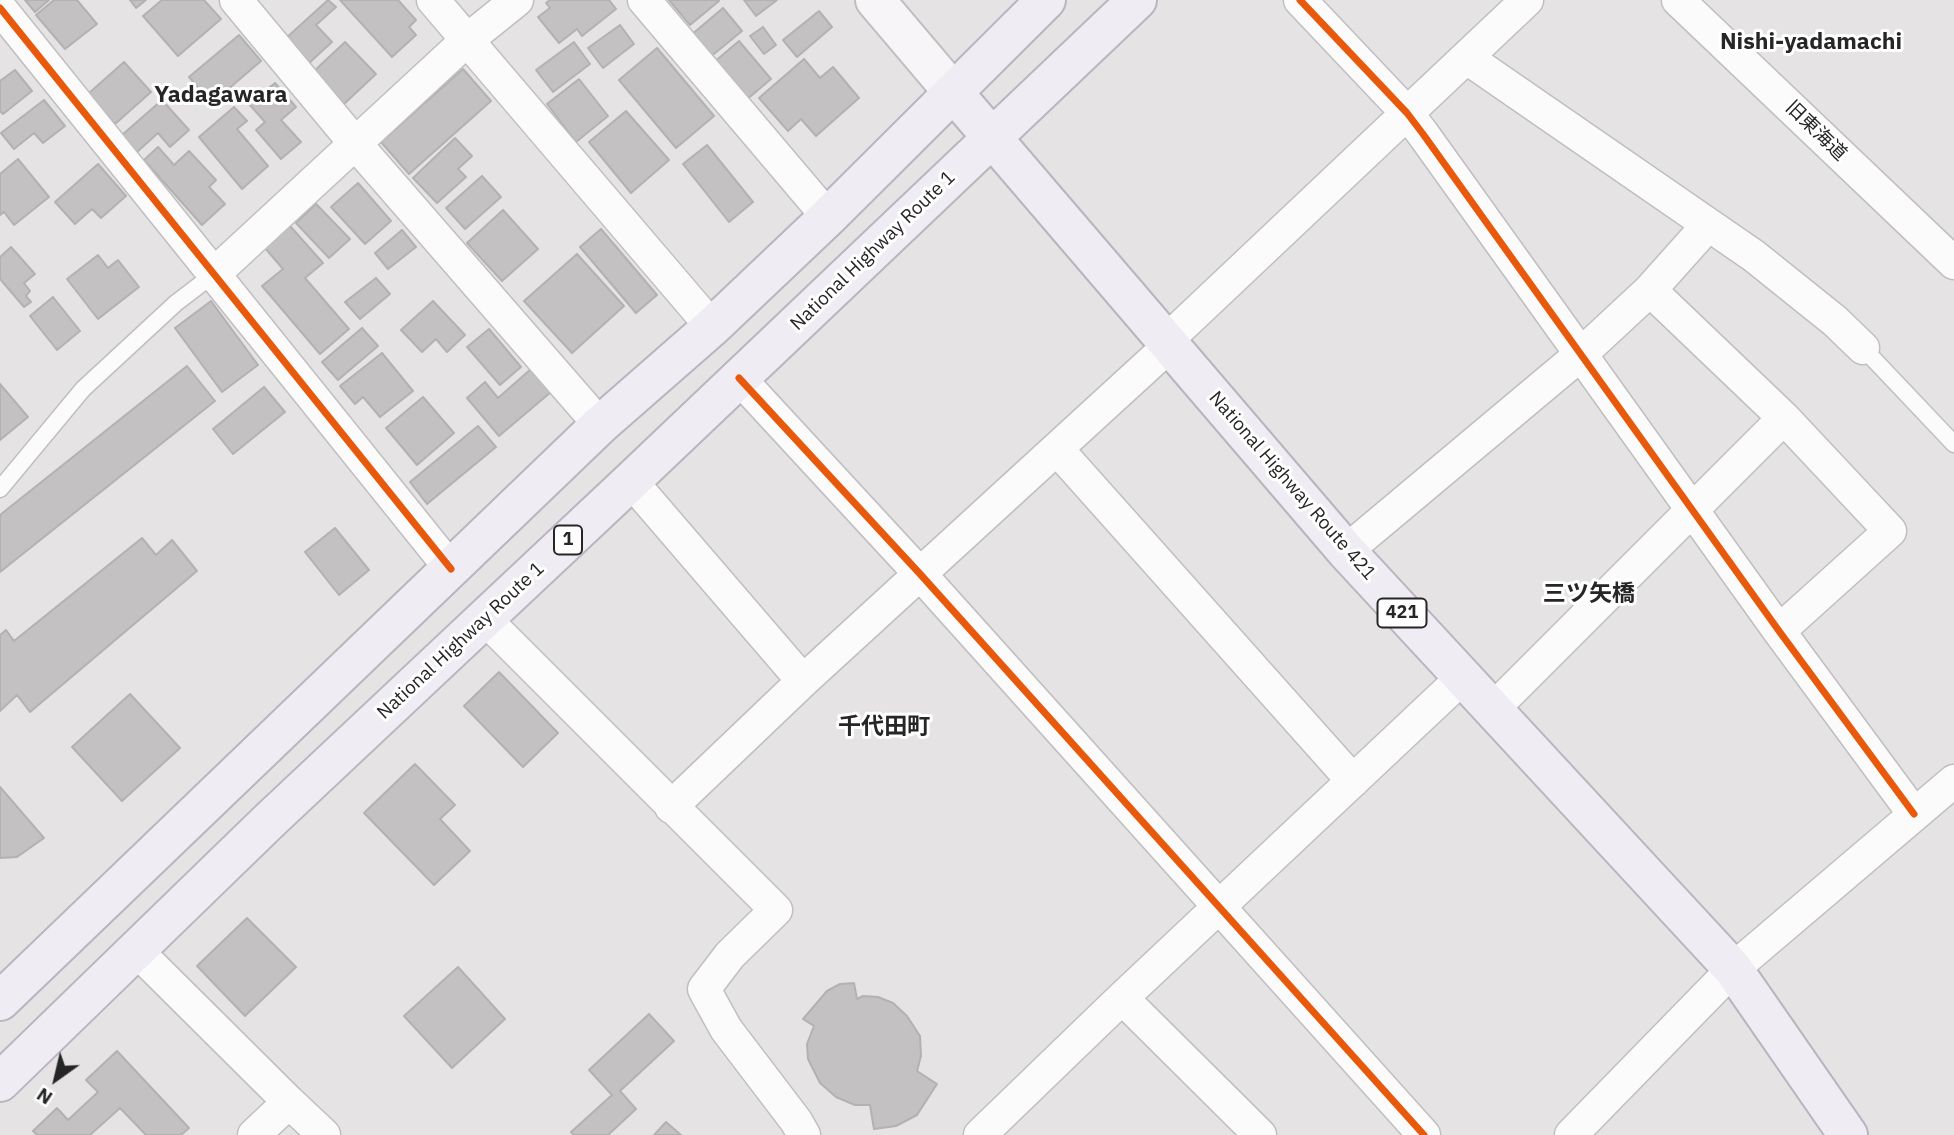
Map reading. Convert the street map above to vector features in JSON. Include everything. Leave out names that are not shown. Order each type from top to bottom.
[{"type":"highway","points":[[0,1001],[600,425],[712,327],[828,217],[1046,0]]},
{"type":"highway","name":"National Highway Route 1","points":[[0,1082],[484,618],[1137,0]]},
{"type":"highway","name":"National Highway Route 421","points":[[953,92],[1346,551],[1733,970],[1848,1135]]},
{"type":"main road","points":[[875,0],[953,92]]},
{"type":"street","points":[[236,0],[354,142],[600,425]]},
{"type":"street","points":[[433,0],[712,327]]},
{"type":"street","points":[[214,274],[354,142],[466,41],[517,0]]},
{"type":"street","points":[[644,0],[828,217]]},
{"type":"street","points":[[1300,0],[1407,113],[1779,631],[1914,814]]},
{"type":"street","points":[[671,807],[803,681],[1057,449],[1527,0]]},
{"type":"street","name":"旧東海道","points":[[1678,0],[1954,262]]},
{"type":"street","points":[[0,8],[451,569]]},
{"type":"street","points":[[1467,58],[1754,256],[1835,321],[1863,348]]},
{"type":"street","points":[[1346,551],[1580,355],[1650,290],[1708,225]]},
{"type":"street","points":[[1650,290],[1784,418],[1890,531],[1779,631]]},
{"type":"street","points":[[739,378],[921,575],[1424,1135]]},
{"type":"street","points":[[1492,709],[1784,418]]},
{"type":"street","points":[[1057,449],[1353,781]]},
{"type":"street","points":[[631,481],[803,681]]},
{"type":"street","points":[[484,618],[776,911],[730,955],[704,989],[726,1029],[804,1135]]},
{"type":"street","points":[[980,1135],[1462,678]]},
{"type":"street","points":[[1571,1135],[1733,970],[1954,781]]},
{"type":"street","points":[[136,950],[324,1135]]},
{"type":"street","points":[[1122,998],[1260,1135]]},
{"type":"street","points":[[254,1135],[289,1102]]},
{"type":"lane","points":[[0,489],[82,389],[176,303],[214,274]]},
{"type":"lane","points":[[1863,348],[1954,444]]},
{"type":"building","points":[[25,0],[49,0],[35,12]]},
{"type":"building","points":[[54,0],[77,0],[97,24],[65,49],[36,15]]},
{"type":"building","points":[[130,0],[146,0],[136,8]]},
{"type":"building","points":[[162,0],[204,0],[221,19],[178,56],[143,16]]},
{"type":"building","points":[[328,0],[336,7],[316,25],[332,42],[308,64],[285,39]]},
{"type":"building","points":[[340,0],[398,0],[416,20],[409,27],[416,35],[392,57]]},
{"type":"building","points":[[550,0],[609,0],[616,9],[582,36],[577,29],[559,43],[538,17],[550,8],[546,3]]},
{"type":"building","points":[[669,0],[718,0],[719,1],[690,25]]},
{"type":"building","points":[[744,0],[777,0],[756,16]]},
{"type":"building","points":[[723,8],[742,31],[709,58],[690,36]]},
{"type":"building","points":[[819,11],[832,27],[797,57],[783,40]]},
{"type":"building","points":[[620,25],[634,44],[603,68],[588,48]]},
{"type":"building","points":[[763,27],[776,45],[764,54],[750,36]]},
{"type":"building","points":[[239,35],[261,61],[212,103],[189,77]]},
{"type":"building","points":[[739,41],[771,79],[745,101],[713,63]]},
{"type":"building","points":[[345,42],[376,74],[343,105],[312,73]]},
{"type":"building","points":[[574,42],[590,64],[553,92],[536,70]]},
{"type":"building","points":[[657,48],[714,116],[676,148],[619,80]]},
{"type":"building","points":[[804,59],[820,78],[833,67],[859,98],[816,136],[801,119],[788,131],[759,98]]},
{"type":"building","points":[[124,62],[151,92],[115,124],[88,94]]},
{"type":"building","points":[[463,69],[491,101],[409,174],[381,142]]},
{"type":"building","points":[[15,70],[32,91],[3,114],[0,111],[0,81]]},
{"type":"building","points":[[579,79],[608,116],[576,142],[547,104]]},
{"type":"building","points":[[275,83],[296,107],[281,120],[301,142],[281,159],[256,130],[265,122],[249,104]]},
{"type":"building","points":[[44,100],[65,126],[43,143],[34,133],[14,149],[1,133]]},
{"type":"building","points":[[162,100],[189,130],[170,147],[158,133],[137,152],[122,135]]},
{"type":"building","points":[[234,107],[247,121],[237,129],[268,166],[242,189],[199,137]]},
{"type":"building","points":[[626,111],[669,160],[631,193],[589,142]]},
{"type":"building","points":[[455,138],[472,156],[458,169],[466,177],[437,203],[413,178]]},
{"type":"building","points":[[707,145],[753,202],[729,222],[683,164]]},
{"type":"building","points":[[158,147],[174,165],[189,151],[216,180],[209,187],[225,204],[202,225],[144,160]]},
{"type":"building","points":[[18,159],[49,197],[14,225],[4,212],[0,215],[0,174]]},
{"type":"building","points":[[98,164],[126,196],[101,218],[92,209],[75,224],[55,202]]},
{"type":"building","points":[[482,176],[501,197],[465,229],[446,208]]},
{"type":"building","points":[[358,183],[391,221],[365,244],[331,207]]},
{"type":"building","points":[[316,204],[350,239],[329,258],[296,223]]},
{"type":"building","points":[[503,210],[538,249],[502,281],[467,243]]},
{"type":"building","points":[[290,226],[323,263],[305,278],[349,329],[320,354],[262,286],[283,269],[265,248]]},
{"type":"building","points":[[601,229],[657,295],[636,313],[580,247]]},
{"type":"building","points":[[402,230],[416,247],[388,269],[375,253]]},
{"type":"building","points":[[11,247],[35,274],[24,283],[30,291],[26,296],[31,302],[24,307],[0,279],[0,257]]},
{"type":"building","points":[[577,254],[624,306],[572,353],[524,301]]},
{"type":"building","points":[[98,255],[108,268],[118,260],[139,287],[98,319],[67,279]]},
{"type":"building","points":[[376,278],[390,294],[360,319],[345,302]]},
{"type":"building","points":[[53,297],[80,331],[57,350],[30,316]]},
{"type":"building","points":[[211,301],[258,365],[222,392],[175,328]]},
{"type":"building","points":[[433,301],[465,335],[447,352],[436,339],[422,352],[401,330]]},
{"type":"building","points":[[362,328],[378,346],[338,380],[322,362]]},
{"type":"building","points":[[489,329],[521,367],[500,385],[467,347]]},
{"type":"building","points":[[382,353],[413,391],[380,417],[363,397],[355,404],[340,386]]},
{"type":"building","points":[[187,366],[215,401],[0,572],[0,515]]},
{"type":"building","points":[[531,369],[551,392],[499,436],[467,398],[485,382],[498,398]]},
{"type":"building","points":[[0,384],[28,417],[0,440]]},
{"type":"building","points":[[264,387],[285,412],[233,454],[213,429]]},
{"type":"building","points":[[423,397],[454,433],[417,465],[386,428]]},
{"type":"building","points":[[478,426],[496,447],[427,504],[410,482]]},
{"type":"building","points":[[335,528],[369,570],[339,595],[305,552]]},
{"type":"building","points":[[142,538],[156,555],[172,540],[197,571],[30,712],[17,695],[0,711],[0,635],[6,630],[14,641]]},
{"type":"building","points":[[499,672],[558,733],[523,767],[464,706]]},
{"type":"building","points":[[130,694],[180,748],[122,801],[72,747]]},
{"type":"building","points":[[415,764],[455,805],[440,819],[470,851],[434,885],[364,813]]},
{"type":"building","points":[[0,787],[44,838],[17,857],[0,858]]},
{"type":"building","points":[[247,918],[296,967],[245,1016],[197,966]]},
{"type":"building","points":[[458,967],[505,1019],[452,1068],[404,1016]]},
{"type":"building","points":[[854,983],[857,999],[863,996],[878,997],[893,1003],[907,1016],[920,1036],[921,1056],[917,1071],[937,1084],[917,1115],[896,1126],[874,1129],[870,1105],[855,1105],[836,1097],[820,1083],[808,1059],[807,1044],[814,1026],[803,1019],[827,991],[840,984]]},
{"type":"building","points":[[649,1014],[674,1041],[620,1091],[636,1109],[608,1135],[574,1135],[571,1132],[612,1095],[589,1070]]},
{"type":"building","points":[[117,1051],[189,1128],[181,1135],[146,1135],[120,1108],[90,1135],[37,1135],[33,1131],[57,1108],[68,1120],[98,1092],[86,1080]]},
{"type":"building","points":[[666,1122],[681,1135],[654,1135]]},
{"type":"cycle path","points":[[1300,0],[1407,113],[1423,134],[1779,631],[1914,814]]},
{"type":"cycle path","points":[[0,8],[451,569]]},
{"type":"cycle path","points":[[739,378],[921,575],[1424,1135]]},
{"type":"district","name":"Nishi-yadamachi","points":[[1811,42]]},
{"type":"district","name":"Yadagawara","points":[[221,95]]},
{"type":"district","name":"三ツ矢橋","points":[[1589,594]]},
{"type":"district","name":"千代田町","points":[[884,727]]}]
